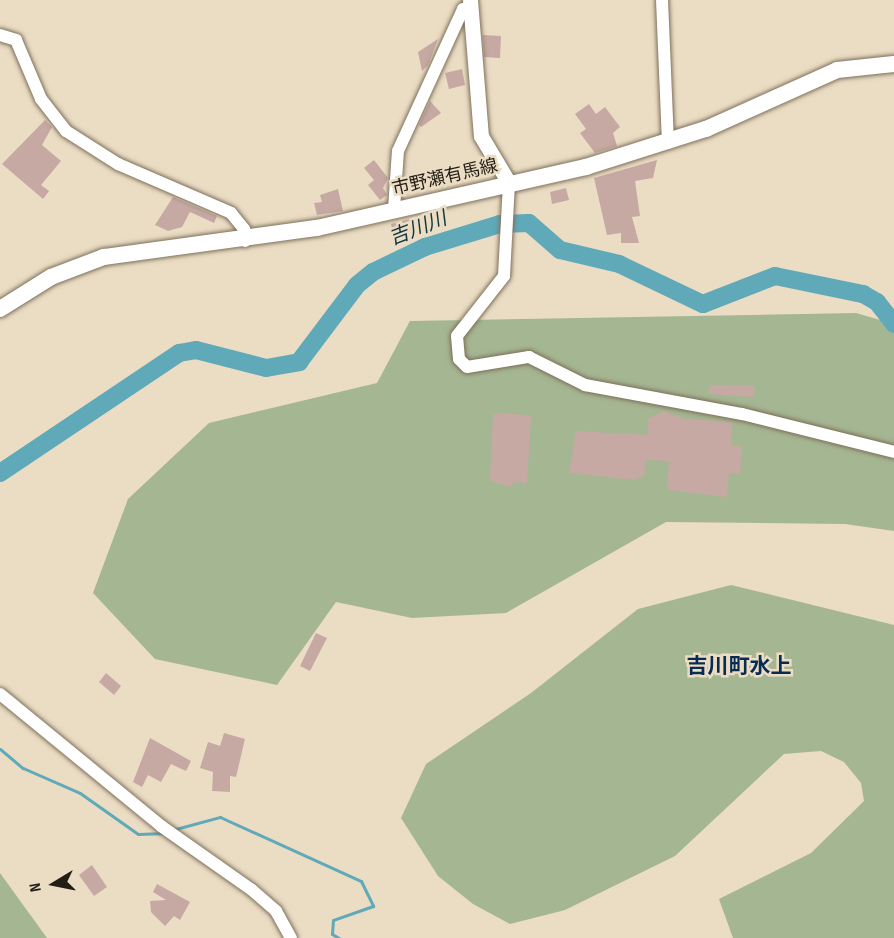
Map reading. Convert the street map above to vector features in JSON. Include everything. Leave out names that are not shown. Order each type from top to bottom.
[{"type":"main road","name":"市野瀬有馬線","points":[[0,309],[51,277],[104,257],[245,241],[394,209],[508,189],[668,143],[837,70],[894,64]]},
{"type":"street","points":[[662,0],[668,143]]},
{"type":"street","points":[[466,4],[481,136],[508,189],[508,237],[502,282],[457,336],[459,359],[467,367],[529,357],[585,385],[742,414],[894,452]]},
{"type":"street","points":[[394,209],[398,151],[466,4]]},
{"type":"street","points":[[0,35],[16,40],[41,99],[66,131],[118,164],[231,213],[244,229],[245,241]]},
{"type":"street","points":[[0,694],[161,826],[252,890],[276,911],[291,938]]},
{"type":"green space","points":[[856,313],[894,324],[894,531],[845,524],[666,522],[506,613],[412,618],[336,602],[277,685],[155,659],[93,593],[128,499],[209,423],[377,383],[410,321]]},
{"type":"green space","points":[[731,585],[894,625],[894,938],[733,938],[719,899],[811,853],[864,801],[861,783],[844,762],[821,751],[784,754],[675,856],[565,910],[510,924],[473,904],[438,876],[401,818],[426,764],[531,693],[638,609]]},
{"type":"green space","points":[[0,873],[47,938],[0,938]]},
{"type":"building","points":[[483,35],[501,36],[500,58],[484,57]]},
{"type":"building","points":[[438,39],[428,65],[422,71],[418,52]]},
{"type":"building","points":[[462,69],[465,85],[449,89],[445,73]]},
{"type":"building","points":[[430,101],[441,113],[421,127],[419,125]]},
{"type":"building","points":[[589,104],[596,114],[605,107],[620,127],[613,133],[617,146],[595,153],[580,133],[586,129],[575,114]]},
{"type":"building","points":[[45,120],[52,127],[42,145],[61,161],[41,185],[49,191],[43,199],[2,164]]},
{"type":"building","points":[[374,160],[388,178],[383,188],[387,195],[380,200],[368,185],[374,180],[364,168]]},
{"type":"building","points":[[657,160],[653,178],[635,181],[640,216],[632,217],[639,243],[621,243],[621,233],[607,235],[594,178]]},
{"type":"building","points":[[566,188],[569,200],[552,204],[550,192]]},
{"type":"building","points":[[338,189],[343,211],[317,215],[314,203],[322,202],[320,195]]},
{"type":"building","points":[[173,197],[217,216],[214,223],[190,212],[182,227],[168,231],[155,225]]},
{"type":"building","points":[[414,218],[417,228],[394,236],[391,224]]},
{"type":"building","points":[[710,385],[754,386],[754,397],[709,394]]},
{"type":"building","points":[[663,411],[686,419],[732,422],[731,446],[742,446],[740,474],[729,473],[727,497],[667,490],[669,461],[645,460],[645,475],[634,480],[569,473],[576,431],[648,435],[648,419]]},
{"type":"building","points":[[493,414],[531,416],[527,483],[513,482],[512,487],[490,481]]},
{"type":"building","points":[[316,633],[327,638],[310,671],[300,666]]},
{"type":"building","points":[[106,673],[121,686],[114,695],[99,682]]},
{"type":"building","points":[[224,733],[245,739],[236,777],[230,776],[230,792],[212,791],[213,772],[200,768],[208,742],[220,746]]},
{"type":"building","points":[[150,738],[191,761],[186,771],[171,764],[161,782],[148,775],[142,787],[133,782]]},
{"type":"building","points":[[92,865],[107,887],[94,896],[79,875]]},
{"type":"building","points":[[157,884],[190,902],[180,920],[174,916],[165,926],[151,912],[150,901],[166,900],[153,892]]},
{"type":"waterway","name":"吉川川","points":[[0,473],[179,353],[196,350],[266,368],[299,362],[357,285],[373,272],[425,247],[500,224],[529,223],[560,250],[619,264],[703,304],[775,276],[863,294],[877,302],[894,324]]},
{"type":"waterway","points":[[0,749],[23,768],[80,793],[138,834],[166,833]]},
{"type":"waterway","points":[[172,830],[220,817],[361,881],[373,906],[333,920],[332,934],[339,938]]},
{"type":"district","name":"吉川町水上","points":[[739,667]]}]
